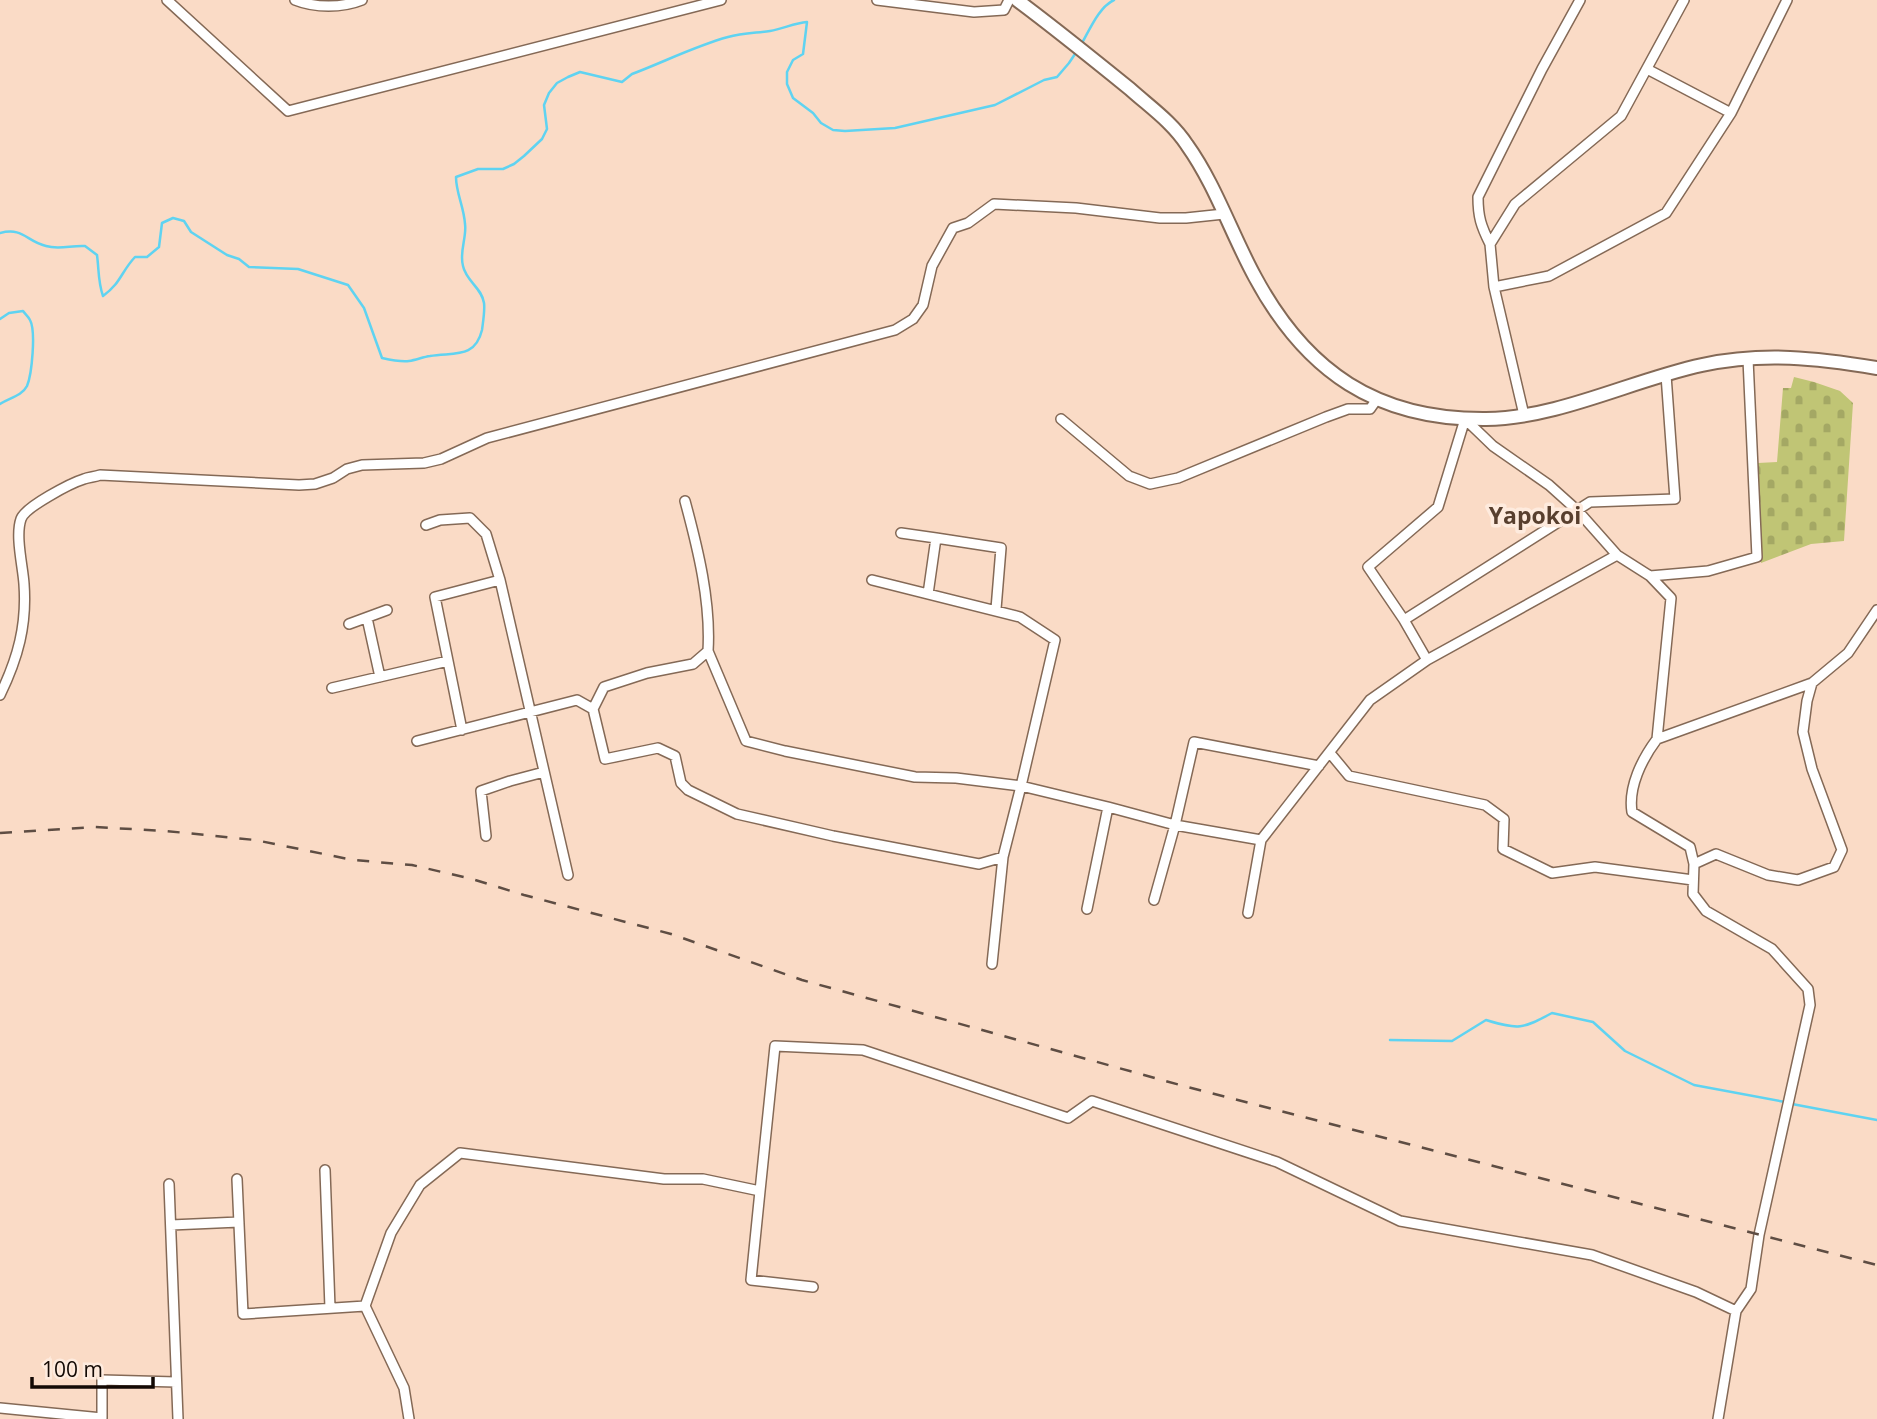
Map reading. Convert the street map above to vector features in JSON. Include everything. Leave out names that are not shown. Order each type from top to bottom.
[{"type":"street","points":[[167,0],[288,111],[721,0]]},
{"type":"street","points":[[295,0],[325,6],[362,0]]},
{"type":"street","points":[[877,0],[974,12],[1004,10],[1009,0]]},
{"type":"street","points":[[1017,0],[1084,51],[1170,123],[1192,153],[1275,313],[1295,338],[1331,373],[1354,389],[1377,399],[1429,415],[1493,419],[1545,411],[1703,365],[1748,359],[1778,356],[1821,358],[1877,368]]},
{"type":"street","points":[[1524,415],[1494,287],[1490,244],[1480,225],[1478,197],[1580,0]]},
{"type":"street","points":[[1490,244],[1515,205],[1621,116],[1684,0]]},
{"type":"street","points":[[1494,287],[1549,276],[1666,213],[1731,113],[1787,0]]},
{"type":"street","points":[[1647,69],[1731,113]]},
{"type":"street","points":[[0,695],[11,673],[25,619],[20,520],[37,504],[84,479],[100,475],[315,484],[333,478],[347,469],[362,466],[424,463],[441,459],[486,438],[895,330],[914,319],[923,305],[932,266],[953,228],[968,223],[994,204],[1076,208],[1160,218],[1224,214]]},
{"type":"street","points":[[1650,576],[1708,571],[1757,557],[1748,359]]},
{"type":"street","points":[[1404,620],[1590,502],[1675,499],[1666,375]]},
{"type":"street","points":[[1061,419],[1129,476],[1150,484],[1178,478],[1326,417],[1348,410],[1370,409],[1377,399]]},
{"type":"street","points":[[1465,419],[1493,446],[1549,485],[1578,511],[1617,555],[1650,576],[1671,598],[1657,740]]},
{"type":"street","points":[[1427,660],[1368,567],[1438,506],[1465,419]]},
{"type":"street","points":[[685,501],[704,587],[709,630],[708,651],[746,741],[915,777],[956,778],[1021,786],[1175,825],[1261,840]]},
{"type":"street","points":[[426,525],[440,520],[470,519],[486,534],[500,580],[568,875]]},
{"type":"street","points":[[901,533],[1001,548],[996,609]]},
{"type":"street","points":[[928,594],[936,538]]},
{"type":"street","points":[[1248,914],[1261,840],[1370,700],[1427,660],[1617,555]]},
{"type":"street","points":[[463,730],[435,597],[500,580]]},
{"type":"street","points":[[872,580],[996,609],[1020,617],[1055,640],[1003,858],[992,964]]},
{"type":"street","points":[[349,624],[387,610]]},
{"type":"street","points":[[1718,1419],[1736,1311],[1751,1289],[1759,1234],[1810,1005],[1808,989],[1772,949],[1706,911],[1693,894],[1694,864],[1690,847],[1632,812],[1630,798],[1645,755],[1657,740],[1812,683],[1848,653],[1877,610]]},
{"type":"street","points":[[367,618],[380,677]]},
{"type":"street","points":[[708,651],[693,664],[647,673],[604,687],[593,709],[605,759],[658,748],[675,756],[681,783],[688,790],[737,814],[979,864],[1003,858]]},
{"type":"street","points":[[332,688],[448,661]]},
{"type":"street","points":[[1694,864],[1716,854],[1768,874],[1798,880],[1834,867],[1842,850],[1812,769],[1802,732],[1812,683]]},
{"type":"street","points":[[417,741],[577,700],[593,709]]},
{"type":"street","points":[[1154,900],[1194,742],[1319,766]]},
{"type":"street","points":[[1330,753],[1349,776],[1485,805],[1504,820],[1503,849],[1552,873],[1595,867],[1693,880]]},
{"type":"street","points":[[486,836],[481,791],[510,780],[544,772]]},
{"type":"street","points":[[1087,909],[1108,807]]},
{"type":"street","points":[[813,1287],[751,1280],[775,1046],[863,1050],[1069,1118],[1092,1101],[1277,1161],[1400,1221],[1591,1255],[1696,1292],[1736,1311]]},
{"type":"street","points":[[409,1419],[404,1388],[365,1306],[391,1233],[420,1185],[460,1153],[664,1179],[703,1179],[760,1191]]},
{"type":"street","points":[[325,1170],[330,1308]]},
{"type":"street","points":[[237,1179],[243,1314],[365,1306]]},
{"type":"street","points":[[169,1184],[178,1419]]},
{"type":"street","points":[[171,1225],[239,1222]]},
{"type":"street","points":[[0,1408],[102,1418],[102,1380],[176,1382]]},
{"type":"green space","points":[[1794,377],[1840,391],[1853,403],[1844,541],[1811,544],[1761,563],[1758,463],[1777,462],[1783,388],[1791,388]]},
{"type":"waterway","points":[[1082,43],[1099,13],[1114,0]]},
{"type":"waterway","points":[[0,233],[19,233],[51,247],[85,246],[97,255],[103,296],[114,287],[135,257],[147,257],[159,247],[162,223],[173,218],[184,221],[191,232],[249,267],[298,269],[348,285],[364,308],[382,358],[412,361],[455,354],[469,350],[479,339],[484,309],[483,298],[463,266],[465,224],[456,177],[478,169],[503,169],[524,156],[542,139],[547,129],[544,105],[549,93],[557,83],[568,77],[580,72],[622,82],[632,74],[716,41],[807,22],[803,54],[793,60],[787,72],[787,84],[793,98],[813,113],[821,123],[833,130],[845,131],[895,128],[995,105],[1044,80],[1057,77],[1077,51]]},
{"type":"waterway","points":[[0,319],[9,313],[23,311],[32,326],[33,343],[27,386],[19,395],[0,404]]},
{"type":"waterway","points":[[1390,1040],[1452,1041],[1486,1020],[1520,1026],[1552,1013],[1593,1022],[1625,1051],[1694,1085],[1785,1102]]},
{"type":"waterway","points":[[1792,1104],[1877,1120]]},
{"type":"railway","points":[[0,833],[94,827],[166,831],[255,840],[353,860],[412,865],[671,934],[802,980],[1180,1085],[1877,1265]]},
{"type":"district","name":"Yapokoi","points":[[1535,515]]}]
